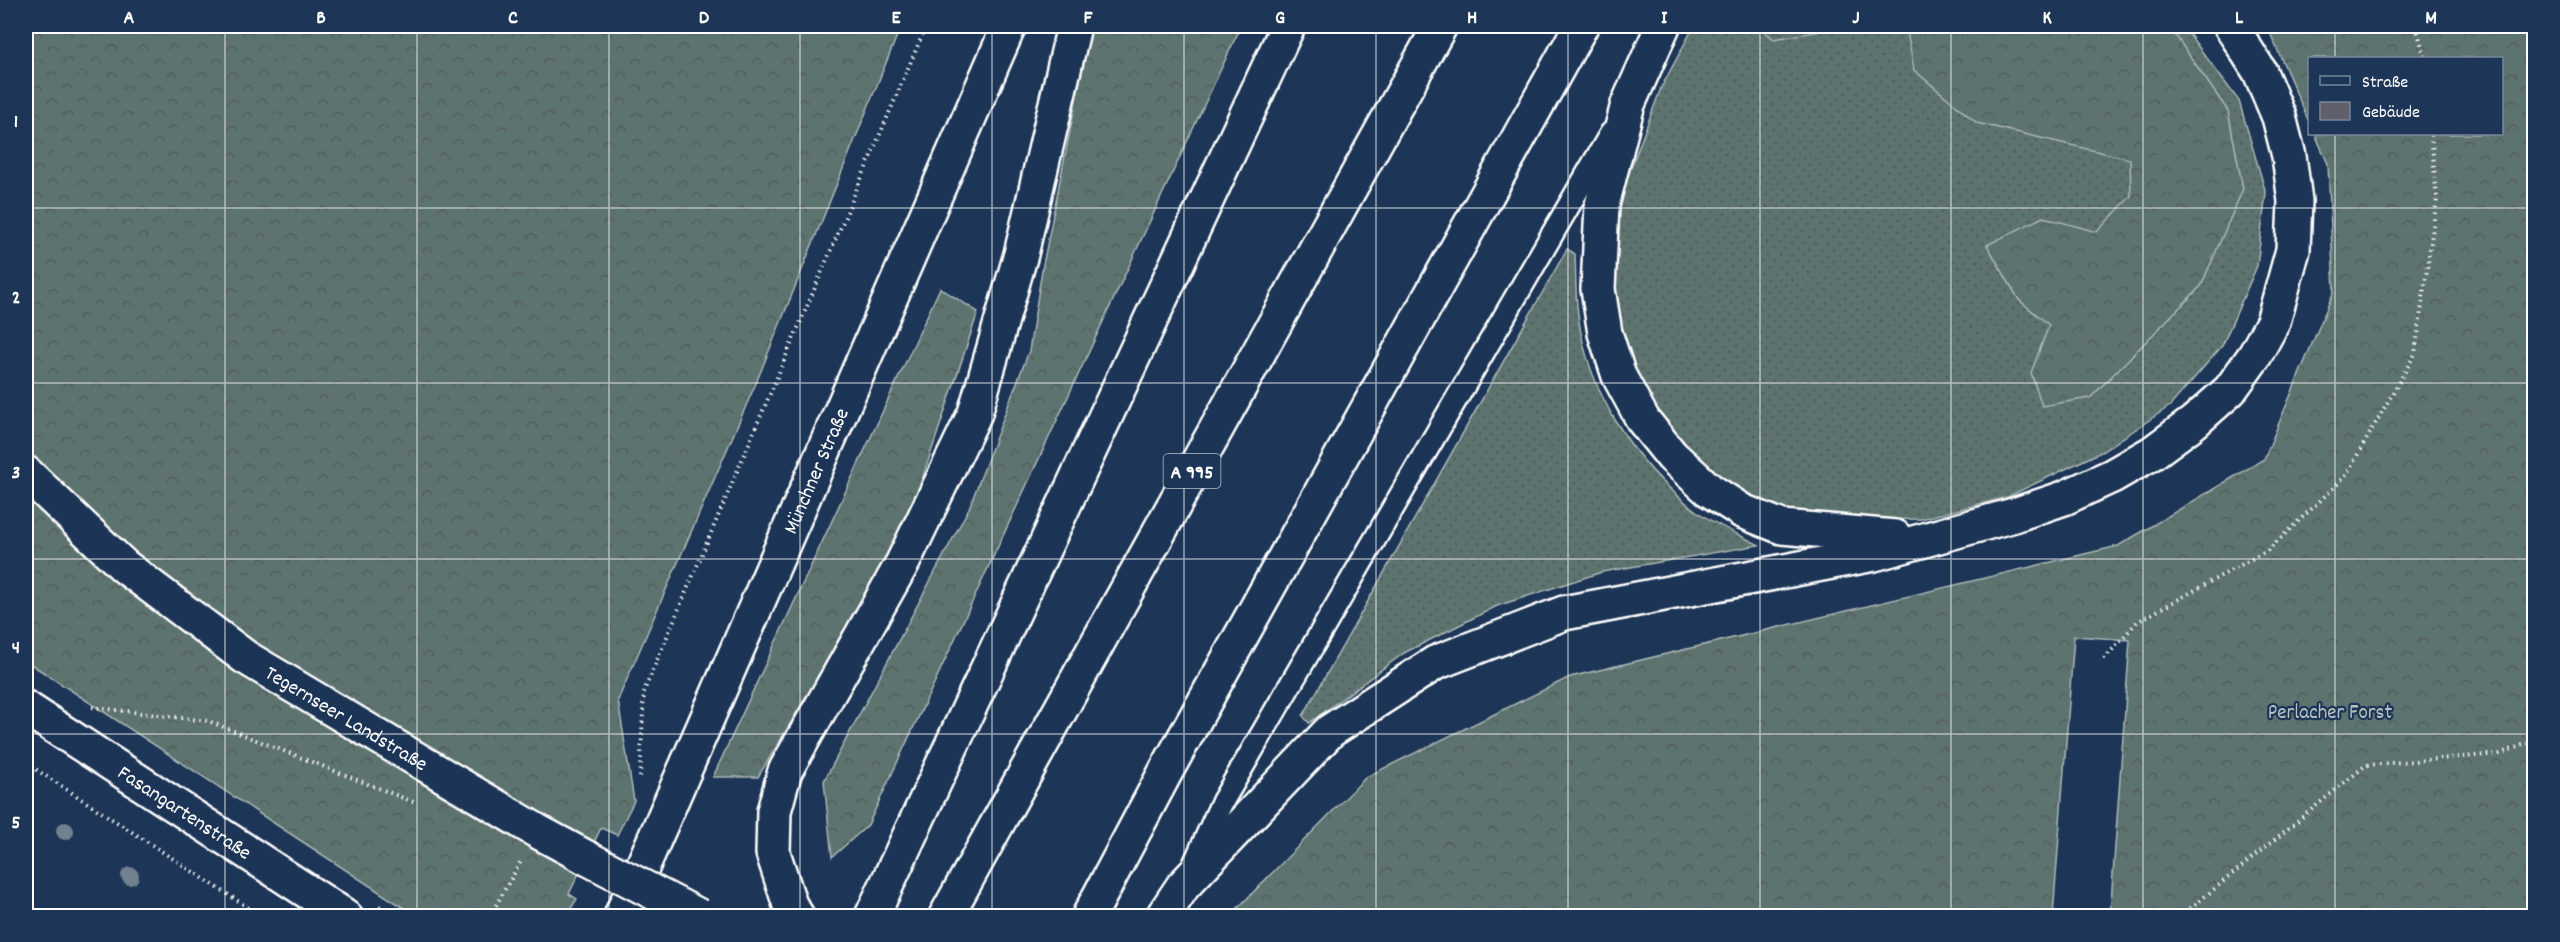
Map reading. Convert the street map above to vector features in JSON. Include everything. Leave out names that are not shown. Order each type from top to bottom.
[{"type":"main road","name":"Münchner Straße","points":[[621,916],[1009,26]]},
{"type":"main road","points":[[791,903],[773,853],[774,811],[785,771],[903,562],[975,413],[1021,254],[1074,26]]},
{"type":"main road","points":[[872,916],[1288,26]]},
{"type":"main road","name":"A 995","points":[[946,916],[1440,26]]},
{"type":"main road","points":[[1089,916],[1166,771],[1581,26]]},
{"type":"main road","points":[[1663,26],[1628,104],[1602,205],[1598,289],[1605,333],[1619,376],[1643,420],[1672,456],[1708,489],[1742,511],[1782,527],[1858,536],[1924,539]]},
{"type":"main road","points":[[1163,916],[1183,886],[1330,731],[1436,663],[1564,612],[1863,556],[2014,515],[2064,498],[2112,476],[2151,453],[2194,422],[2230,390],[2255,355],[2273,322],[2293,250],[2295,201],[2289,156],[2279,117],[2260,72],[2231,26]]},
{"type":"main road","name":"Tegernseer Landstraße","points":[[26,473],[124,566],[245,657],[537,831],[699,916]]},
{"type":"main road","name":"Fasangartenstraße","points":[[26,708],[345,916]]},
{"type":"lane","points":[[1183,886],[1221,804],[1628,104]]},
{"type":"path","points":[[640,782],[644,691],[926,26]]},
{"type":"path","points":[[2416,26],[2425,57]]},
{"type":"path","points":[[2104,659],[2137,622],[2268,550],[2345,477],[2415,354],[2437,199],[2431,135]]},
{"type":"path","points":[[85,706],[208,722],[420,805]]},
{"type":"path","points":[[2181,916],[2366,765],[2499,754],[2535,741]]},
{"type":"path","points":[[26,763],[261,916]]},
{"type":"path","points":[[490,916],[525,853]]},
{"type":"green space","points":[[26,26],[901,26],[756,383],[618,700],[634,801],[617,835],[601,828],[569,894],[577,899],[566,916],[416,916],[26,661]]},
{"type":"green space","points":[[1091,26],[1241,26],[868,825],[832,857],[824,781],[969,508],[1029,351],[1042,270]]},
{"type":"green space","points":[[1694,26],[2183,26],[2239,101],[2266,193],[2257,266],[2222,346],[2170,406],[2103,451],[2007,497],[1921,519],[1832,521],[1762,502],[1720,477],[1684,445],[1655,411],[1634,368],[1621,328],[1612,284],[1618,202],[1661,88]]},
{"type":"green space","points":[[1758,26],[1840,26],[1774,39]]},
{"type":"green space","points":[[1906,26],[2169,26],[2228,111],[2243,189],[2201,286],[2090,398],[2042,406],[2031,373],[2049,325],[2019,300],[1987,245],[2043,217],[2097,232],[2131,196],[2130,159],[1977,123],[1914,70]]},
{"type":"green space","name":"Perlacher Forst","points":[[2267,26],[2534,26],[2534,916],[2110,916],[2130,640],[2074,636],[2053,916],[1230,916],[1366,777],[1570,677],[2118,546],[2264,459],[2334,291],[2328,164],[2315,135],[2503,135],[2503,57],[2308,57],[2308,120]]},
{"type":"green space","points":[[1567,249],[1575,254],[1577,307],[1583,343],[1603,397],[1617,423],[1652,470],[1695,510],[1759,545],[1602,572],[1497,606],[1404,653],[1309,723],[1303,716]]},
{"type":"green space","points":[[940,288],[978,312],[903,536],[758,777],[713,777]]},
{"type":"building","points":[[26,904],[44,916],[26,916]]}]
